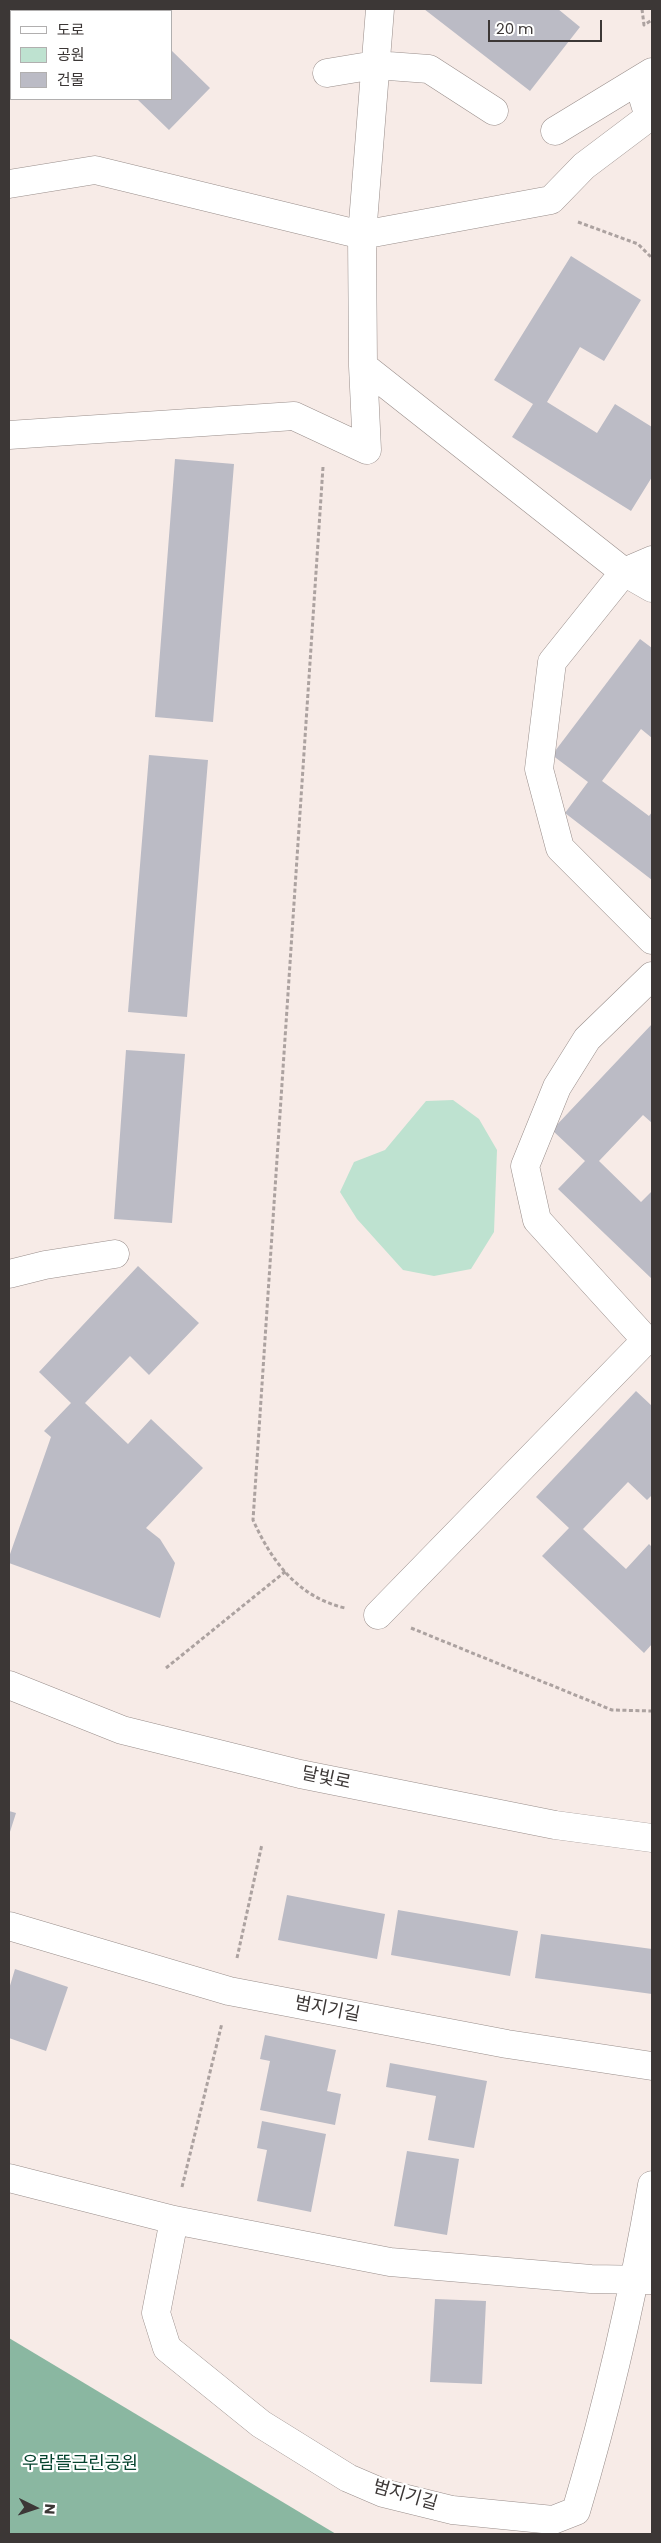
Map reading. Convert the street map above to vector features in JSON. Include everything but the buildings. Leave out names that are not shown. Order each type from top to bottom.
[{"type":"street","points":[[9,435],[294,416],[367,450],[363,366],[362,235],[380,9]]},
{"type":"street","points":[[327,73],[375,65],[429,69],[494,111]]},
{"type":"street","points":[[9,184],[94,170],[362,235],[551,200],[584,166],[649,117],[645,76],[555,131]]},
{"type":"street","points":[[363,366],[624,572],[652,588]]},
{"type":"street","points":[[652,560],[624,572],[552,662],[539,770],[560,848],[652,940]]},
{"type":"street","points":[[378,1615],[649,1340],[537,1220],[525,1166],[557,1087],[587,1039],[652,976]]},
{"type":"street","points":[[9,1274],[45,1265],[115,1254]]},
{"type":"street","name":"달빛로","points":[[9,1685],[122,1730],[300,1774],[555,1825],[652,1838]]},
{"type":"street","name":"범지기길","points":[[9,1926],[229,1991],[507,2044],[652,2066]]},
{"type":"street","points":[[9,2178],[174,2220],[390,2262],[591,2279],[644,2279]]},
{"type":"street","name":"범지기길","points":[[174,2220],[156,2313],[167,2348],[261,2424],[348,2478],[383,2493],[452,2510],[553,2520],[576,2511],[599,2434],[644,2279],[652,2186]]},
{"type":"path","points":[[642,9],[644,25],[652,20]]},
{"type":"path","points":[[551,200],[574,221],[638,244],[652,258]]},
{"type":"path","points":[[326,431],[253,1520],[266,1548],[298,1586],[326,1603],[378,1615],[612,1710],[652,1711]]},
{"type":"path","points":[[166,1668],[286,1571]]},
{"type":"path","points":[[236,1963],[262,1844]]},
{"type":"path","points":[[174,2220],[223,2020]]},
{"type":"green space","points":[[453,1100],[479,1119],[497,1150],[494,1232],[471,1269],[434,1276],[403,1270],[357,1219],[340,1192],[354,1162],[385,1150],[426,1101]]},
{"type":"green space","name":"우람뜰근린공원","points":[[9,2338],[336,2534],[9,2534]]}]
